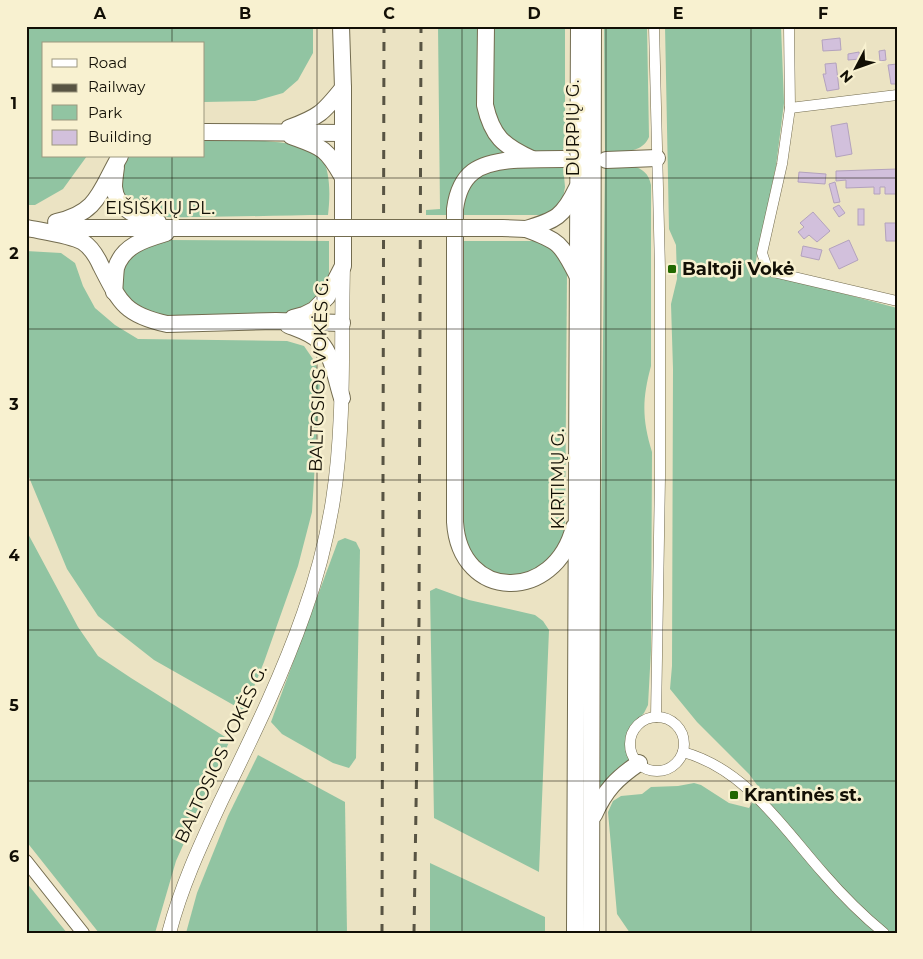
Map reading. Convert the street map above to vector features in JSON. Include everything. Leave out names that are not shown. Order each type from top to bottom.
[{"type":"main road","name":"BALTOSIOS VOKĖS G.","points":[[170,933],[176,904],[192,864],[278,681],[304,613],[321,556],[332,500],[342,398],[344,88],[341,26]]},
{"type":"main road","points":[[486,26],[485,105],[488,117],[492,128],[504,143],[514,151],[532,158]]},
{"type":"main road","name":"KIRTIMŲ G.","points":[[575,933],[579,278],[578,26]]},
{"type":"main road","name":"DURPIŲ G.","points":[[593,26],[593,230]]},
{"type":"main road","points":[[280,132],[313,119],[326,110],[344,88]]},
{"type":"main road","points":[[205,132],[343,133]]},
{"type":"main road","points":[[280,132],[317,145],[331,156],[343,176]]},
{"type":"main road","points":[[563,159],[532,158],[492,162],[481,166],[466,178],[457,198],[455,209],[456,535],[465,558],[473,568],[482,574],[505,582],[526,582],[548,571],[564,553],[571,540],[578,510]]},
{"type":"main road","points":[[606,160],[657,158]]},
{"type":"main road","points":[[26,228],[66,220],[85,212],[96,200],[118,160]]},
{"type":"main road","points":[[118,160],[114,188],[117,198],[123,207],[131,214],[141,218],[182,228]]},
{"type":"main road","points":[[526,229],[548,222],[560,215],[570,204],[578,186]]},
{"type":"main road","points":[[26,228],[76,238],[82,241],[97,257],[114,292],[122,303],[142,318],[167,324],[276,321],[342,323]]},
{"type":"main road","name":"EIŠIŠKIŲ PL.","points":[[26,228],[526,229]]},
{"type":"main road","points":[[114,292],[116,268],[122,256],[129,248],[147,238],[182,228]]},
{"type":"main road","points":[[526,229],[548,237],[561,246],[579,278]]},
{"type":"main road","name":"KIRTIMŲ G.","points":[[591,933],[593,230]]},
{"type":"main road","points":[[276,321],[304,316],[314,310],[327,298],[342,266]]},
{"type":"main road","points":[[276,321],[304,331],[320,342],[330,358],[342,398]]},
{"type":"main road","points":[[592,821],[601,799],[607,791],[622,775],[639,764]]},
{"type":"street","points":[[654,26],[660,256],[660,477],[656,717]]},
{"type":"street","points":[[789,26],[790,108],[782,164],[762,253],[766,265],[773,272],[897,301]]},
{"type":"street","points":[[790,108],[897,95]]},
{"type":"street","points":[[656,717],[668,719],[679,728],[683,737],[682,752],[678,761],[669,768],[659,770],[646,768],[639,764],[632,753],[630,743],[632,733],[646,719],[656,717]]},
{"type":"street","points":[[682,752],[699,756],[715,764],[763,803],[858,911],[884,933]]},
{"type":"street","points":[[26,861],[83,933]]},
{"type":"green space","points":[[26,26],[313,26],[313,53],[298,80],[283,93],[255,101],[205,102],[205,42],[42,42],[42,158],[86,158],[63,189],[35,205],[26,205]]},
{"type":"green space","points":[[438,26],[481,26],[481,111],[504,154],[492,156],[449,215],[426,215],[426,210],[440,209]]},
{"type":"green space","points":[[490,26],[565,26],[565,133],[563,151],[532,151],[509,143],[491,109]]},
{"type":"green space","points":[[604,26],[647,26],[649,137],[641,147],[630,151],[605,151]]},
{"type":"green space","points":[[665,26],[781,26],[784,103],[776,166],[756,260],[760,268],[767,273],[897,308],[897,933],[630,933],[617,914],[608,812],[613,801],[621,796],[642,794],[651,787],[678,786],[694,783],[701,785],[729,803],[749,808],[760,789],[749,774],[697,722],[670,689],[672,666],[673,369],[671,304],[677,279],[676,245],[669,229]]},
{"type":"green space","points":[[205,139],[267,141],[301,146],[314,151],[322,158],[325,164],[329,193],[328,215],[154,216],[140,210],[127,198],[121,183],[127,158],[205,158]]},
{"type":"green space","points":[[605,164],[633,166],[645,172],[651,185],[651,366],[644,409],[646,429],[652,452],[651,650],[648,705],[644,713],[627,732],[626,746],[629,761],[600,788],[598,785]]},
{"type":"green space","points":[[563,165],[565,187],[563,198],[560,205],[546,215],[460,215],[464,190],[486,169]]},
{"type":"green space","points":[[167,240],[329,241],[327,285],[312,303],[288,313],[264,315],[154,314],[135,305],[121,288],[122,268],[132,252]]},
{"type":"green space","points":[[461,241],[545,241],[551,244],[567,272],[565,534],[553,559],[521,577],[489,573],[463,544]]},
{"type":"green space","points":[[26,251],[61,253],[75,263],[83,286],[95,308],[115,325],[138,339],[287,341],[304,346],[315,362],[320,379],[312,512],[298,566],[264,662],[244,711],[154,660],[98,616],[67,569],[26,470]]},
{"type":"green space","points":[[26,530],[78,627],[98,656],[230,740],[176,861],[155,933],[99,933],[26,841]]},
{"type":"green space","points":[[345,538],[356,542],[360,550],[356,758],[349,768],[333,763],[282,734],[271,722],[338,541]]},
{"type":"green space","points":[[436,588],[469,600],[535,615],[543,621],[549,630],[539,872],[434,818],[430,591]]},
{"type":"green space","points":[[258,755],[345,802],[347,933],[186,933],[197,893],[228,816]]},
{"type":"green space","points":[[430,863],[545,917],[545,933],[430,933]]},
{"type":"green space","points":[[26,882],[67,933],[26,933]]},
{"type":"building","points":[[840,38],[841,50],[823,51],[822,40]]},
{"type":"building","points":[[885,50],[886,60],[880,61],[879,51]]},
{"type":"building","points":[[859,52],[860,59],[848,60],[848,54]]},
{"type":"building","points":[[836,63],[839,89],[827,91],[823,74],[826,74],[825,64]]},
{"type":"building","points":[[897,64],[897,84],[891,84],[888,65]]},
{"type":"building","points":[[847,123],[852,154],[836,157],[831,126]]},
{"type":"building","points":[[897,169],[897,194],[885,194],[885,187],[880,187],[880,194],[874,194],[874,187],[846,188],[846,180],[836,181],[836,171]]},
{"type":"building","points":[[799,172],[826,174],[825,184],[798,182]]},
{"type":"building","points":[[835,182],[840,202],[834,203],[829,184]]},
{"type":"building","points":[[839,205],[845,213],[839,217],[833,208]]},
{"type":"building","points":[[858,209],[864,209],[864,225],[858,225]]},
{"type":"building","points":[[813,212],[830,231],[817,242],[809,235],[804,239],[798,232],[804,227],[800,223]]},
{"type":"building","points":[[885,223],[897,223],[897,241],[886,241]]},
{"type":"building","points":[[849,240],[858,260],[839,269],[829,249]]},
{"type":"building","points":[[803,246],[822,250],[819,260],[801,256]]},
{"type":"railway","points":[[382,933],[384,26]]},
{"type":"railway","points":[[414,933],[419,621],[421,26]]},
{"type":"place","name":"Baltoji Vokė","points":[[672,269]]},
{"type":"place","name":"Krantinės st.","points":[[734,795]]}]
